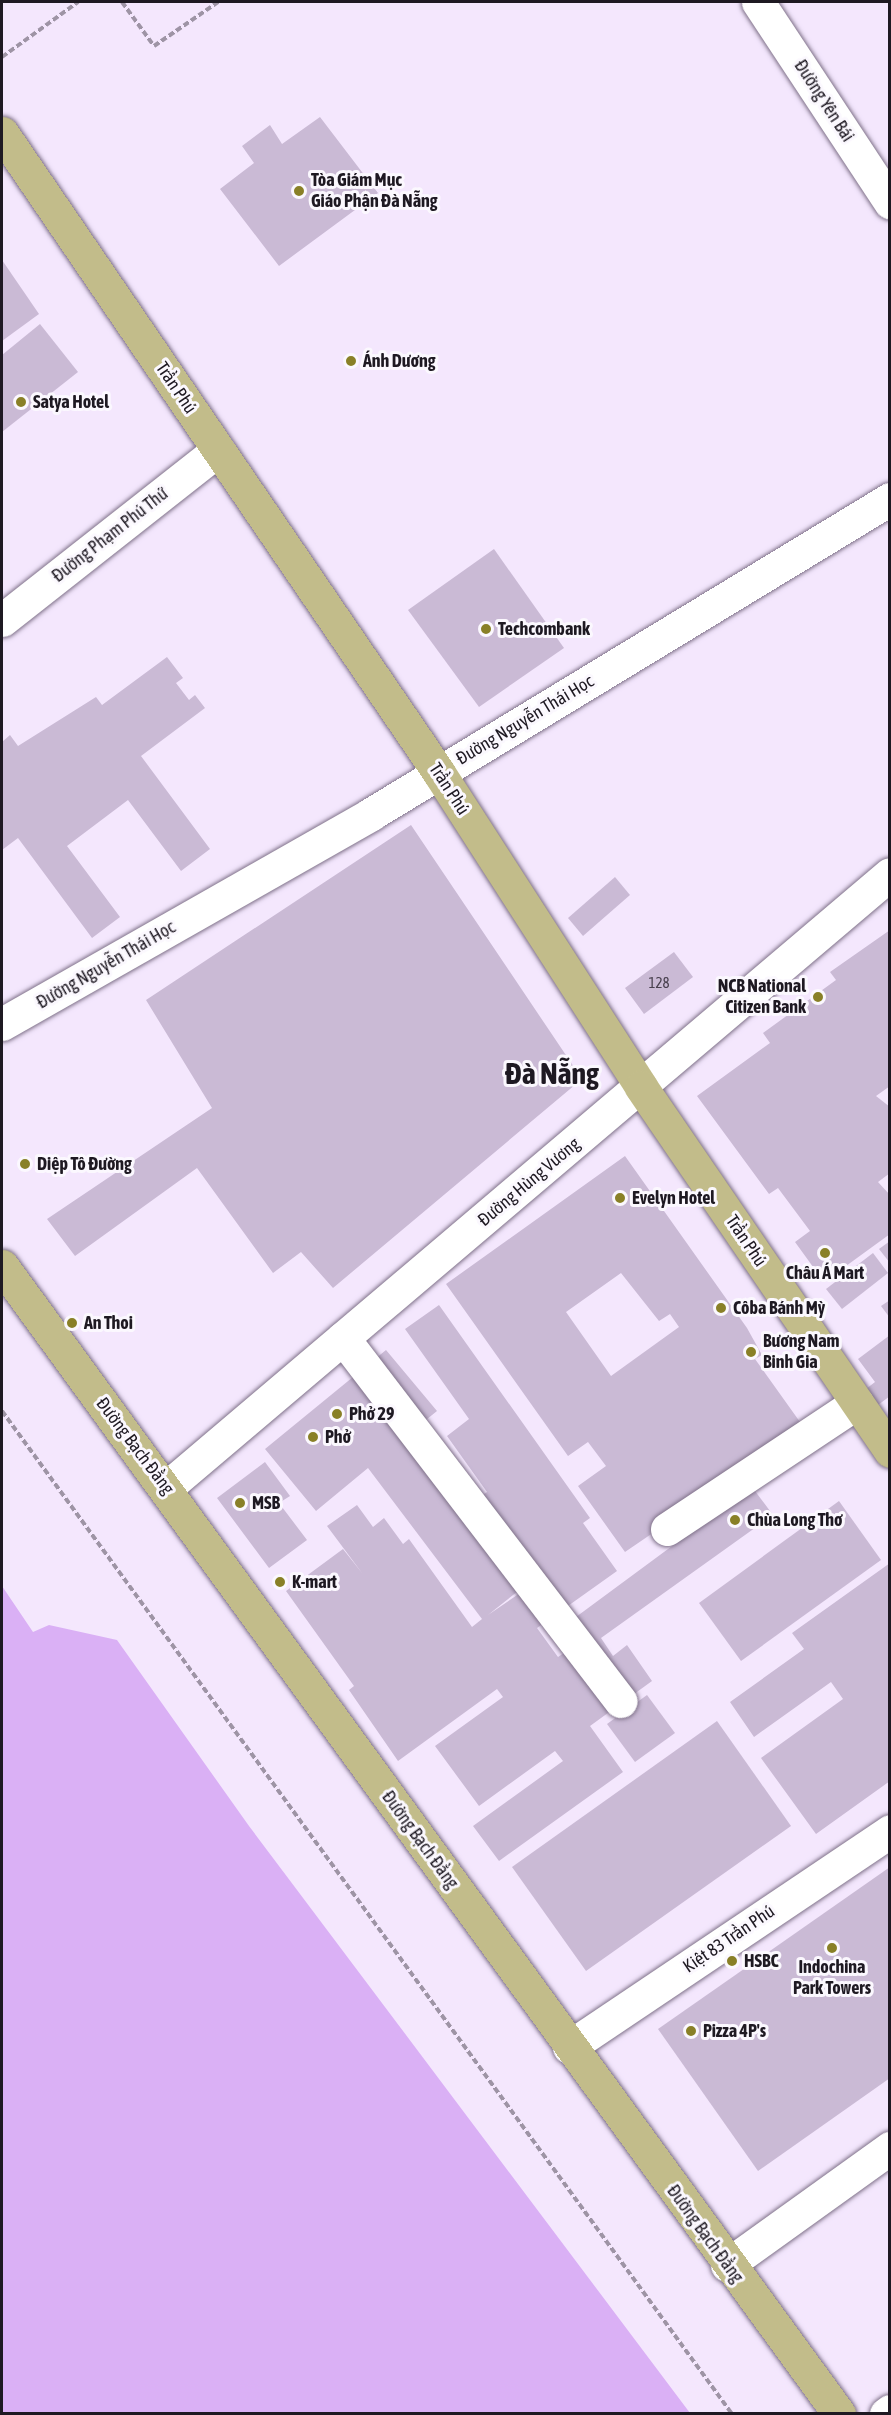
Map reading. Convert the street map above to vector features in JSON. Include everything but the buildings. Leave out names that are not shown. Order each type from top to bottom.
[{"type":"main road","name":"Trần Phú","points":[[2,133],[439,772],[641,1088],[890,1451]]},
{"type":"main road","name":"Đường Bạch Đằng","points":[[2,1266],[166,1488],[727,2265],[839,2414]]},
{"type":"street","name":"Đường Yên Bái","points":[[764,4],[890,202]]},
{"type":"street","name":"Đường Phạm Phú Thứ","points":[[2,620],[218,450]]},
{"type":"street","name":"Đường Nguyễn Thái Học","points":[[2,1024],[439,772],[890,499]]},
{"type":"street","name":"Đường Hùng Vương","points":[[166,1488],[641,1088],[890,874]]},
{"type":"street","points":[[343,1338],[621,1701]]},
{"type":"street","points":[[667,1529],[856,1403]]},
{"type":"street","name":"Kiệt 83 Trần Phú","points":[[569,2047],[890,1831]]},
{"type":"street","points":[[727,2265],[890,2148]]},
{"type":"street","points":[[886,2414],[890,2411]]},
{"type":"path","points":[[2,57],[78,2]]},
{"type":"path","points":[[122,2],[154,46],[218,2]]},
{"type":"path","points":[[2,1411],[732,2414]]},
{"type":"shaded area","points":[[2,1586],[33,1632],[49,1625],[117,1640],[249,1826],[690,2413],[2,2413]]},
{"type":"place","name":"Tòa Giám Mục Giáo Phận Đà Nẵng","points":[[299,191]]},
{"type":"place","name":"Ánh Dương","points":[[351,361]]},
{"type":"place","name":"Satya Hotel","points":[[21,402]]},
{"type":"place","name":"Techcombank","points":[[486,629]]},
{"type":"place","name":"NCB National Citizen Bank","points":[[818,997]]},
{"type":"place","name":"Diệp Tô Đường","points":[[25,1164]]},
{"type":"place","name":"Evelyn Hotel","points":[[620,1198]]},
{"type":"place","name":"Châu Á Mart","points":[[825,1253]]},
{"type":"place","name":"Côba Bánh Mỳ","points":[[721,1308]]},
{"type":"place","name":"An Thoi","points":[[72,1323]]},
{"type":"place","name":"Bương Nam Binh Gia","points":[[751,1352]]},
{"type":"place","name":"Phở 29","points":[[337,1414]]},
{"type":"place","name":"Phở","points":[[313,1437]]},
{"type":"place","name":"MSB","points":[[240,1503]]},
{"type":"place","name":"Chùa Long Thơ","points":[[735,1520]]},
{"type":"place","name":"K-mart","points":[[280,1582]]},
{"type":"place","name":"Indochina Park Towers","points":[[832,1948]]},
{"type":"place","name":"HSBC","points":[[732,1961]]},
{"type":"place","name":"Pizza 4P's","points":[[691,2031]]},
{"type":"district","name":"Đà Nẵng","points":[[552,1073]]}]
